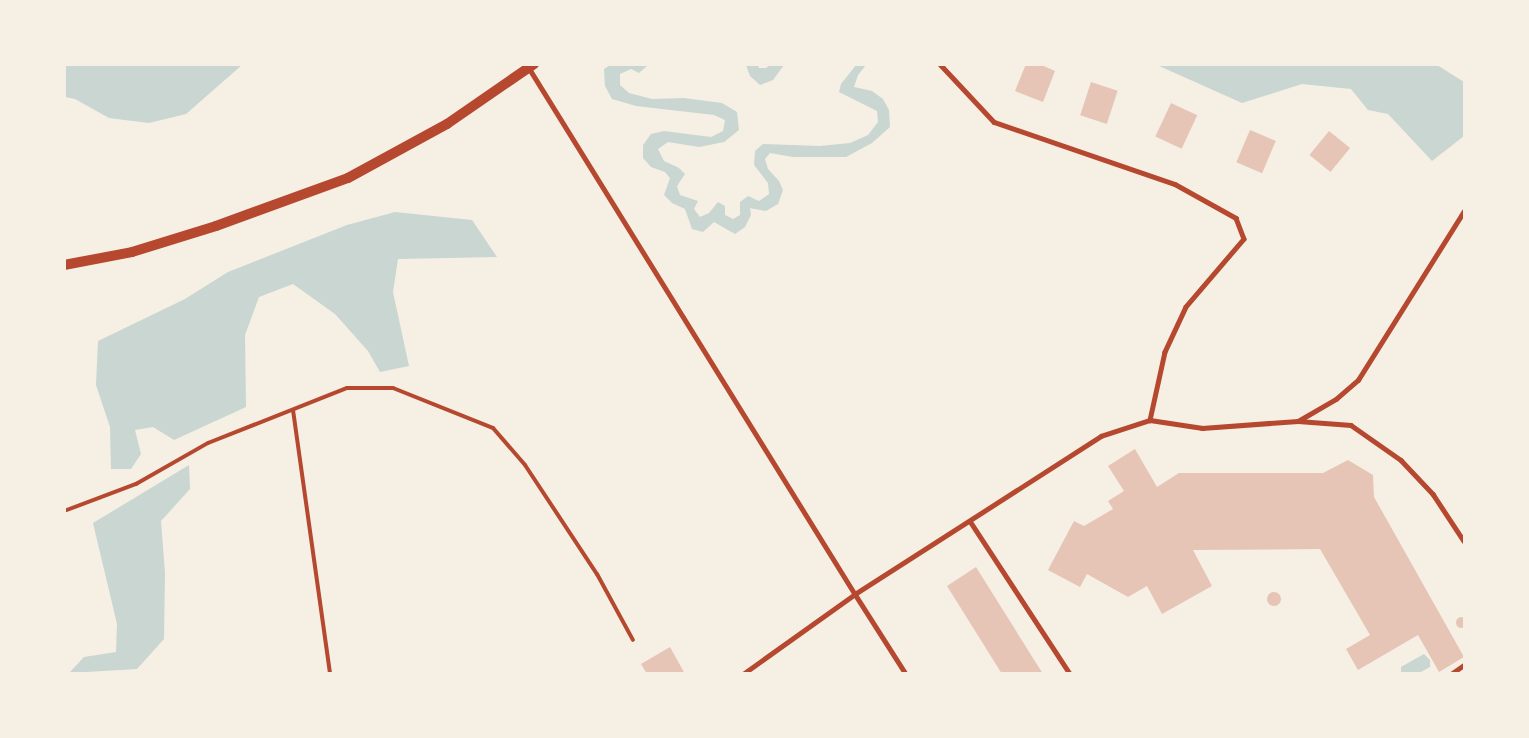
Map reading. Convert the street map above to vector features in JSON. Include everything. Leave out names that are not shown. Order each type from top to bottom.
[{"type":"street","points":[[64,265],[132,252],[216,226],[348,178],[447,124],[531,66]]},
{"type":"lane","points":[[940,64],[994,122],[1175,184],[1236,218],[1244,239],[1186,307],[1165,352],[1150,420]]},
{"type":"lane","points":[[531,66],[906,674]]},
{"type":"lane","points":[[1298,421],[1336,399],[1358,380],[1464,211]]},
{"type":"lane","points":[[744,674],[855,594],[1101,436],[1150,420],[1202,428],[1298,421],[1351,425],[1401,460],[1433,494],[1464,541]]},
{"type":"lane","points":[[969,521],[1070,674]]},
{"type":"lane","points":[[1451,674],[1464,665]]},
{"type":"path","points":[[64,511],[136,484],[208,443],[347,388],[393,388],[494,428],[525,465],[597,574],[633,640]]},
{"type":"path","points":[[292,410],[330,674]]},
{"type":"shaded area","points":[[612,64],[648,65],[639,73],[631,69],[620,74],[620,85],[629,93],[652,99],[684,98],[722,103],[737,112],[739,130],[724,142],[699,147],[668,142],[658,149],[664,161],[679,168],[685,174],[677,186],[680,195],[698,201],[694,209],[700,217],[709,213],[718,202],[725,206],[725,215],[733,219],[740,215],[740,202],[748,196],[759,201],[769,194],[768,183],[754,165],[755,151],[763,144],[820,146],[850,143],[868,135],[878,122],[877,111],[839,92],[841,84],[856,65],[866,65],[858,75],[854,87],[872,91],[883,99],[889,110],[890,127],[872,143],[846,157],[793,157],[770,153],[765,159],[768,169],[779,181],[783,190],[778,204],[766,211],[750,208],[751,215],[745,227],[735,234],[714,222],[703,232],[692,229],[685,209],[672,203],[664,195],[670,178],[665,172],[651,167],[643,158],[643,145],[651,134],[664,131],[711,137],[723,131],[725,120],[714,115],[636,106],[612,99],[605,86],[604,69]]},
{"type":"shaded area","points":[[64,65],[242,65],[186,114],[149,123],[109,118],[75,99],[65,97]]},
{"type":"shaded area","points":[[746,65],[766,68],[770,65],[784,65],[773,80],[760,85],[750,76]]},
{"type":"shaded area","points":[[1157,65],[1437,65],[1464,82],[1464,136],[1432,161],[1388,114],[1368,110],[1351,89],[1302,84],[1242,103]]},
{"type":"shaded area","points":[[395,212],[472,220],[497,257],[398,259],[393,292],[409,366],[380,372],[368,351],[335,314],[293,284],[259,297],[245,335],[246,407],[174,440],[153,427],[135,430],[141,454],[131,469],[111,469],[110,427],[96,385],[98,341],[185,299],[228,272],[347,225]]},
{"type":"shaded area","points":[[189,465],[190,489],[161,521],[165,573],[164,639],[137,669],[69,673],[84,657],[116,652],[117,624],[93,523]]},
{"type":"shaded area","points":[[1424,654],[1430,660],[1430,667],[1419,673],[1401,673],[1401,667]]},
{"type":"building","points":[[1026,64],[1039,64],[1055,71],[1043,102],[1015,91]]},
{"type":"building","points":[[1091,82],[1118,91],[1107,124],[1080,115]]},
{"type":"building","points":[[1171,103],[1197,115],[1182,149],[1155,137]]},
{"type":"building","points":[[1250,130],[1276,141],[1262,173],[1236,162]]},
{"type":"building","points":[[1329,131],[1350,148],[1330,172],[1309,155]]},
{"type":"building","points":[[1135,449],[1157,487],[1179,473],[1323,473],[1348,460],[1373,475],[1374,497],[1464,657],[1439,672],[1418,635],[1358,670],[1346,649],[1370,635],[1320,549],[1193,550],[1212,586],[1162,614],[1147,586],[1128,597],[1087,574],[1080,587],[1048,570],[1074,521],[1084,526],[1113,509],[1108,501],[1124,491],[1108,466]]},
{"type":"building","points":[[976,567],[1043,674],[1002,674],[947,586]]},
{"type":"building","points":[[1271,592],[1277,592],[1281,599],[1277,606],[1271,606],[1267,602],[1267,596]]},
{"type":"building","points":[[1461,617],[1465,618],[1465,626],[1461,627],[1457,626],[1456,622],[1457,618]]},
{"type":"building","points":[[670,647],[685,674],[647,674],[641,664]]}]
